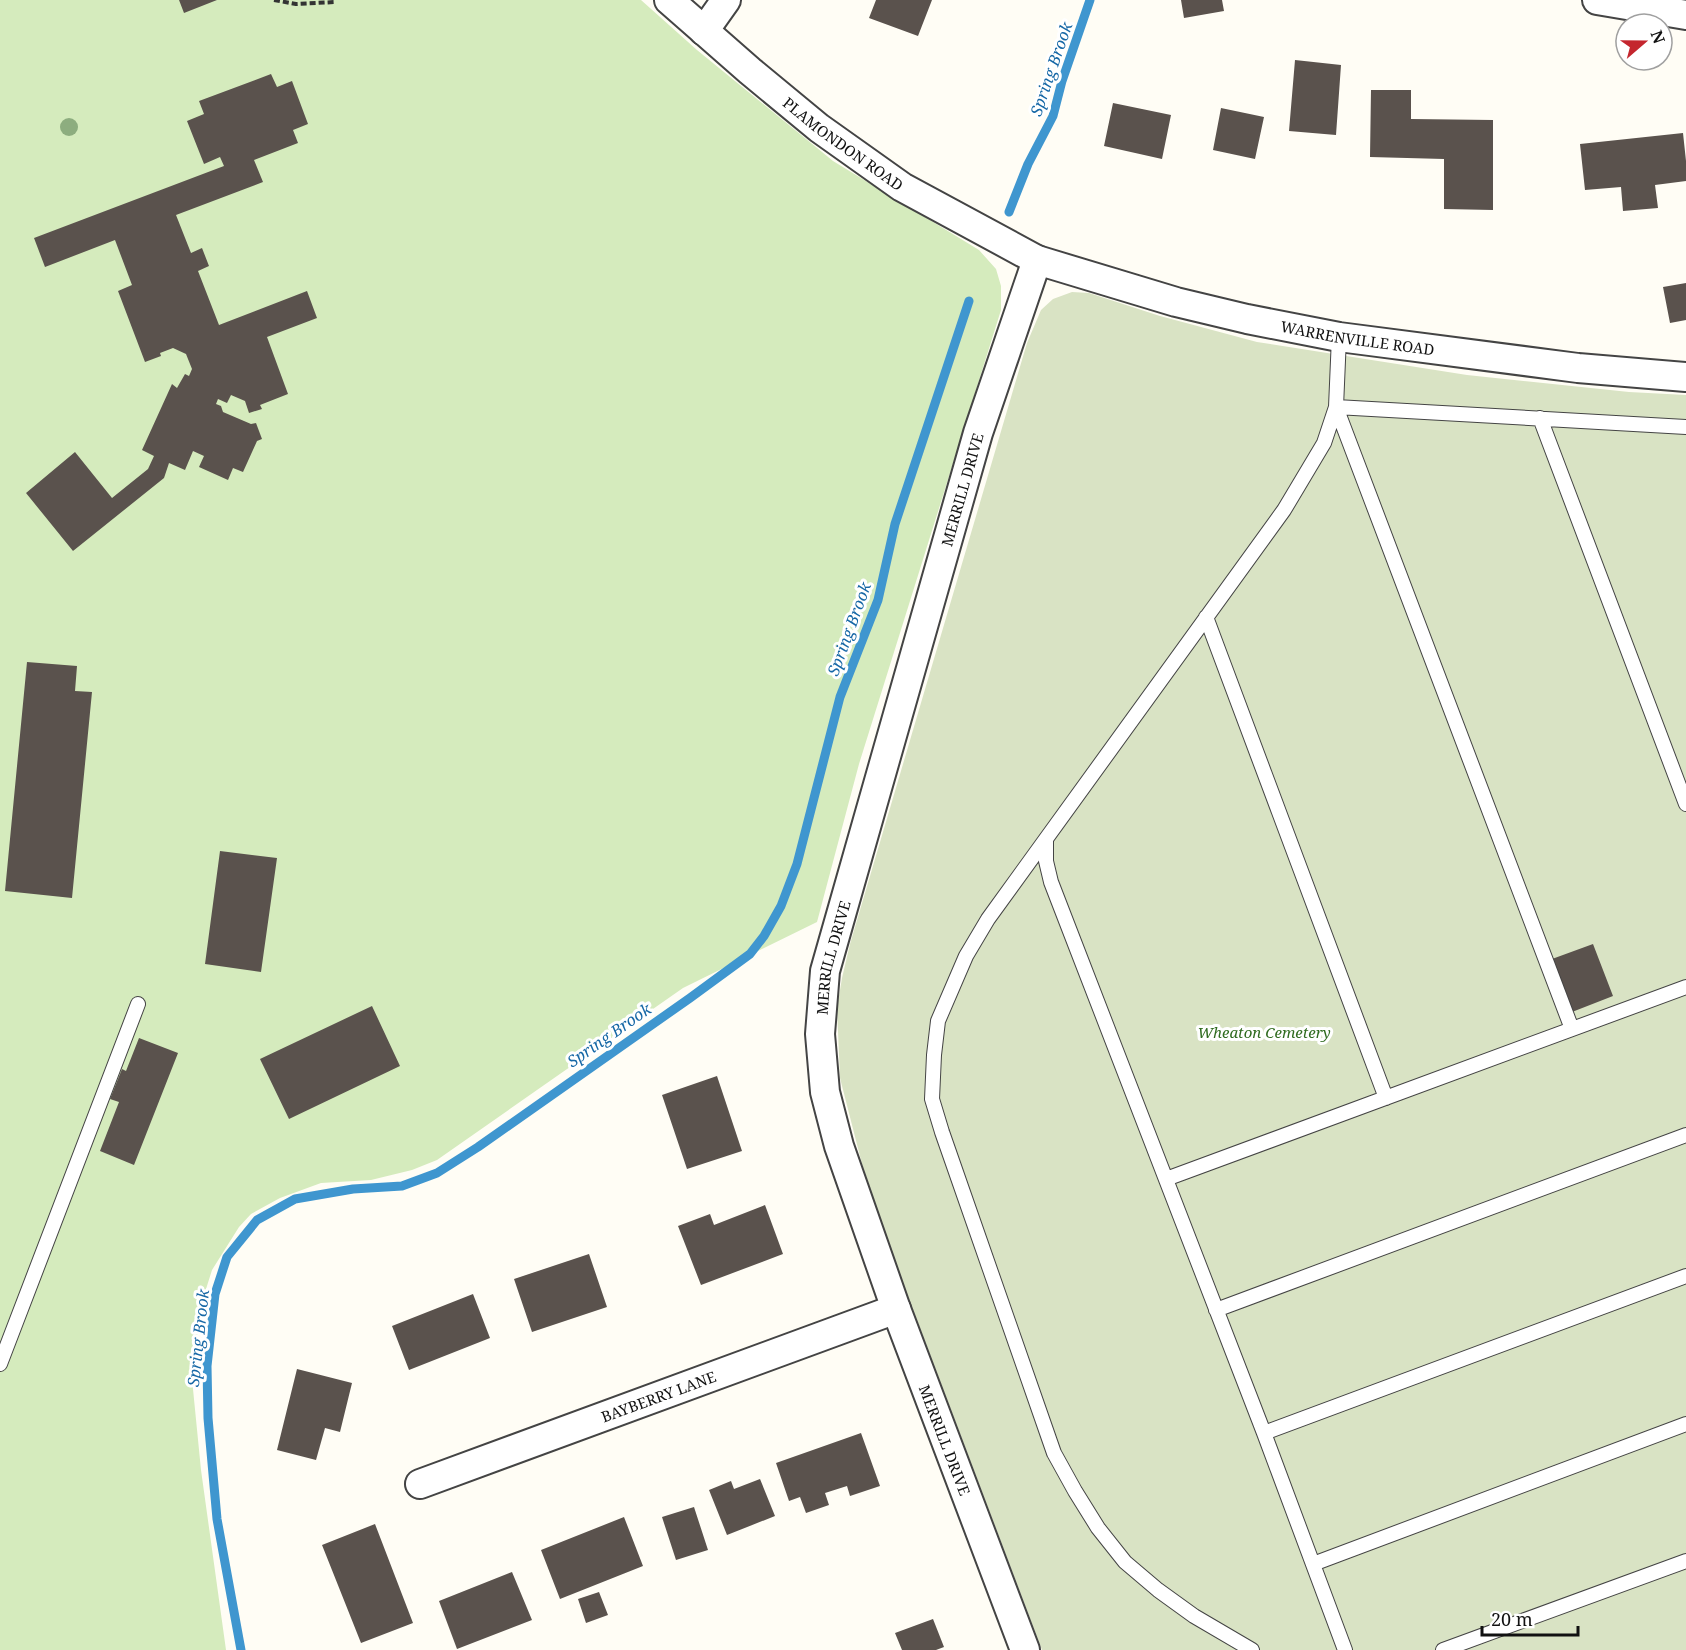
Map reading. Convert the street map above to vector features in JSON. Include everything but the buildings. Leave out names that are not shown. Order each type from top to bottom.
[{"type":"street","name":"PLAMONDON ROAD","points":[[669,0],[819,128],[902,187],[1037,260]]},
{"type":"street","points":[[704,31],[726,0]]},
{"type":"street","points":[[1597,0],[1686,15]]},
{"type":"street","name":"WARRENVILLE ROAD","points":[[1037,260],[1176,302],[1338,337],[1578,368],[1686,377]]},
{"type":"street","name":"MERRILL DRIVE","points":[[1025,1650],[896,1309],[839,1146],[825,1092],[820,1034],[825,971],[978,433],[1037,260]]},
{"type":"street","name":"BAYBERRY LANE","points":[[420,1484],[896,1309]]},
{"type":"lane","points":[[1252,1650],[1194,1616],[1125,1562],[1098,1528],[1054,1453],[932,1099],[934,1055],[938,1021],[966,956],[988,919],[1284,510],[1324,443],[1336,407],[1338,337]]},
{"type":"lane","points":[[1336,407],[1686,427]]},
{"type":"lane","points":[[1336,407],[1572,1029]]},
{"type":"lane","points":[[1540,418],[1686,804]]},
{"type":"lane","points":[[1206,617],[1386,1098]]},
{"type":"lane","points":[[1046,839],[1046,861],[1051,882],[1346,1650]]},
{"type":"lane","points":[[1166,1179],[1686,987]]},
{"type":"lane","points":[[0,1365],[138,1004]]},
{"type":"lane","points":[[1216,1310],[1686,1135]]},
{"type":"lane","points":[[1264,1433],[1686,1276]]},
{"type":"lane","points":[[1313,1564],[1686,1424]]},
{"type":"lane","points":[[1443,1650],[1686,1561]]},
{"type":"path","points":[[274,0],[296,4],[335,2]]},
{"type":"green space","points":[[0,0],[641,0],[697,50],[833,161],[979,250],[996,269],[1001,286],[1001,310],[859,764],[817,922],[683,988],[437,1160],[412,1170],[371,1180],[321,1183],[280,1198],[251,1214],[239,1227],[212,1270],[201,1305],[192,1379],[201,1470],[226,1650],[0,1650]]},
{"type":"green space","name":"Wheaton Cemetery","points":[[1072,292],[1089,293],[1160,316],[1257,342],[1467,375],[1629,392],[1686,395],[1686,1650],[1042,1650],[893,1257],[862,1164],[840,1078],[837,1008],[850,944],[1027,343],[1041,310],[1053,299]]},
{"type":"waterway","name":"Spring Brook","points":[[1009,212],[1028,164],[1053,116],[1062,81],[1090,0]]},
{"type":"waterway","name":"Spring Brook","points":[[241,1650],[217,1519],[208,1418],[207,1366],[215,1294],[227,1257],[257,1220],[295,1199],[353,1189],[402,1186],[437,1173],[478,1147],[690,998],[750,954],[764,936],[781,906],[797,864],[840,697],[878,600],[895,524],[969,301]]}]
